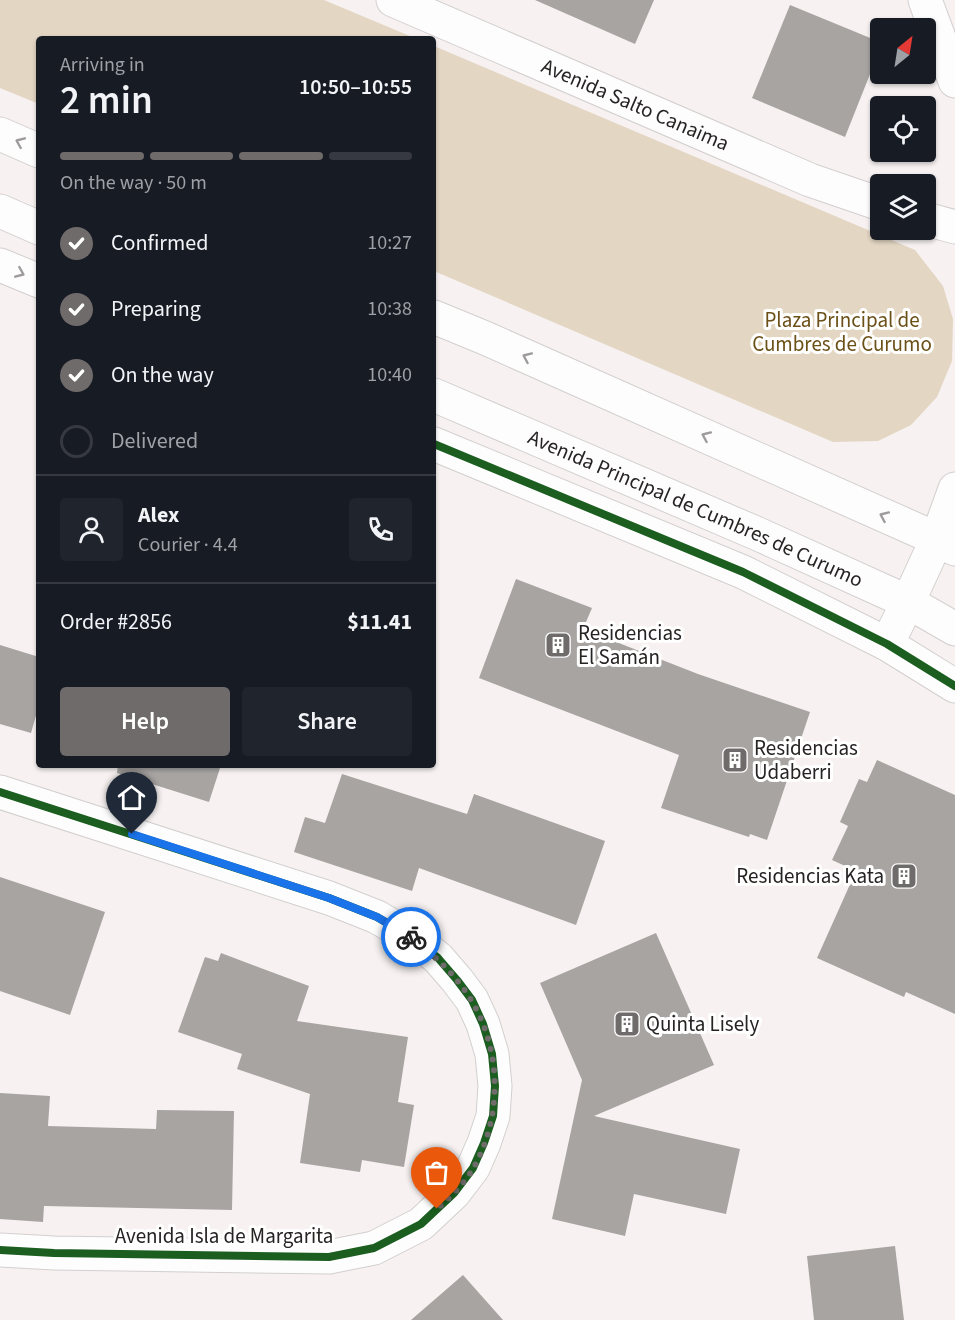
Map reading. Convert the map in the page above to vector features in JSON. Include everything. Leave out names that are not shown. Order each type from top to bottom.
[{"type":"street","name":"Avenida Salto Canaima","points":[[393,0],[810,180],[870,201]]},
{"type":"street","points":[[925,0],[955,81]]},
{"type":"street","points":[[0,134],[36,150]]},
{"type":"street","points":[[0,211],[36,227]]},
{"type":"street","points":[[936,221],[955,226]]},
{"type":"street","points":[[0,265],[36,280]]},
{"type":"street","points":[[436,317],[946,544]]},
{"type":"street","name":"Avenida Principal de Cumbres de Curumo","points":[[436,396],[758,534],[908,602],[955,629]]},
{"type":"street","name":"Avenida Principal de Cumbres de Curumo","points":[[436,445],[743,572],[887,644],[955,686]]},
{"type":"street","points":[[887,644],[908,602],[946,544],[955,489]]},
{"type":"street","name":"Avenida Isla de Margarita","points":[[0,792],[329,898],[377,917],[411,937],[438,958],[472,1000],[483,1024],[492,1054],[495,1086],[493,1116],[473,1168],[454,1193],[420,1224],[374,1248],[329,1257],[54,1253],[0,1250]]},
{"type":"green space","points":[[0,0],[324,0],[410,36],[36,36],[36,103],[0,88]]},
{"type":"green space","name":"Plaza Principal de Cumbres de Curumo","points":[[436,47],[870,231],[870,240],[891,240],[915,250],[943,286],[953,319],[952,361],[937,397],[911,425],[878,441],[833,442],[436,272]]},
{"type":"building","points":[[535,0],[654,0],[635,44]]},
{"type":"building","points":[[790,5],[870,38],[870,74],[845,137],[752,98]]},
{"type":"building","points":[[516,579],[592,608],[583,629],[698,674],[810,712],[767,840],[750,834],[749,837],[661,808],[679,755],[479,678]]},
{"type":"building","points":[[0,645],[36,656],[36,716],[31,733],[0,724]]},
{"type":"building","name":"Residencias Kata","points":[[877,760],[955,795],[955,1014],[906,992],[904,997],[817,958],[856,871],[832,860],[848,826],[840,822],[859,779],[867,782]]},
{"type":"building","points":[[118,768],[220,768],[209,802],[117,773]]},
{"type":"building","points":[[342,774],[467,814],[474,794],[605,841],[576,925],[419,868],[412,891],[294,852],[305,817],[325,823]]},
{"type":"building","points":[[0,877],[105,912],[70,1015],[0,991]]},
{"type":"building","points":[[656,933],[714,1065],[594,1116],[740,1149],[726,1214],[634,1194],[625,1236],[552,1219],[582,1080],[540,983]]},
{"type":"building","points":[[221,953],[309,986],[297,1021],[408,1037],[398,1102],[414,1105],[404,1167],[362,1160],[360,1172],[300,1163],[310,1094],[237,1069],[242,1054],[178,1032],[205,957],[218,961]]},
{"type":"building","points":[[0,1093],[50,1096],[48,1126],[156,1129],[157,1110],[234,1111],[232,1210],[44,1206],[43,1222],[0,1219]]},
{"type":"building","points":[[895,1246],[904,1320],[814,1320],[807,1256]]},
{"type":"building","points":[[463,1275],[503,1320],[411,1320]]},
{"type":"cycle path","points":[[436,445],[743,572],[887,644],[955,686]]},
{"type":"cycle path","points":[[0,792],[329,898],[377,917],[411,937],[438,958],[472,1000],[483,1024],[492,1054],[495,1086],[493,1116],[473,1168],[454,1193],[421,1224],[374,1248],[329,1257],[54,1253],[0,1250]]},
{"type":"way so far","points":[[411,937],[438,958],[472,1000],[483,1024],[492,1054],[495,1086],[493,1116],[484,1143],[473,1168],[454,1193],[437,1209]]},
{"type":"place","name":"Residencias El Samán","points":[[558,645]]},
{"type":"place","name":"Residencias Udaberri","points":[[735,760]]},
{"type":"place","name":"Residencias Kata","points":[[904,876]]},
{"type":"place","name":"Quinta Lisely","points":[[627,1024]]},
{"type":"route","points":[[132,834],[329,898],[377,917],[411,937]]}]
